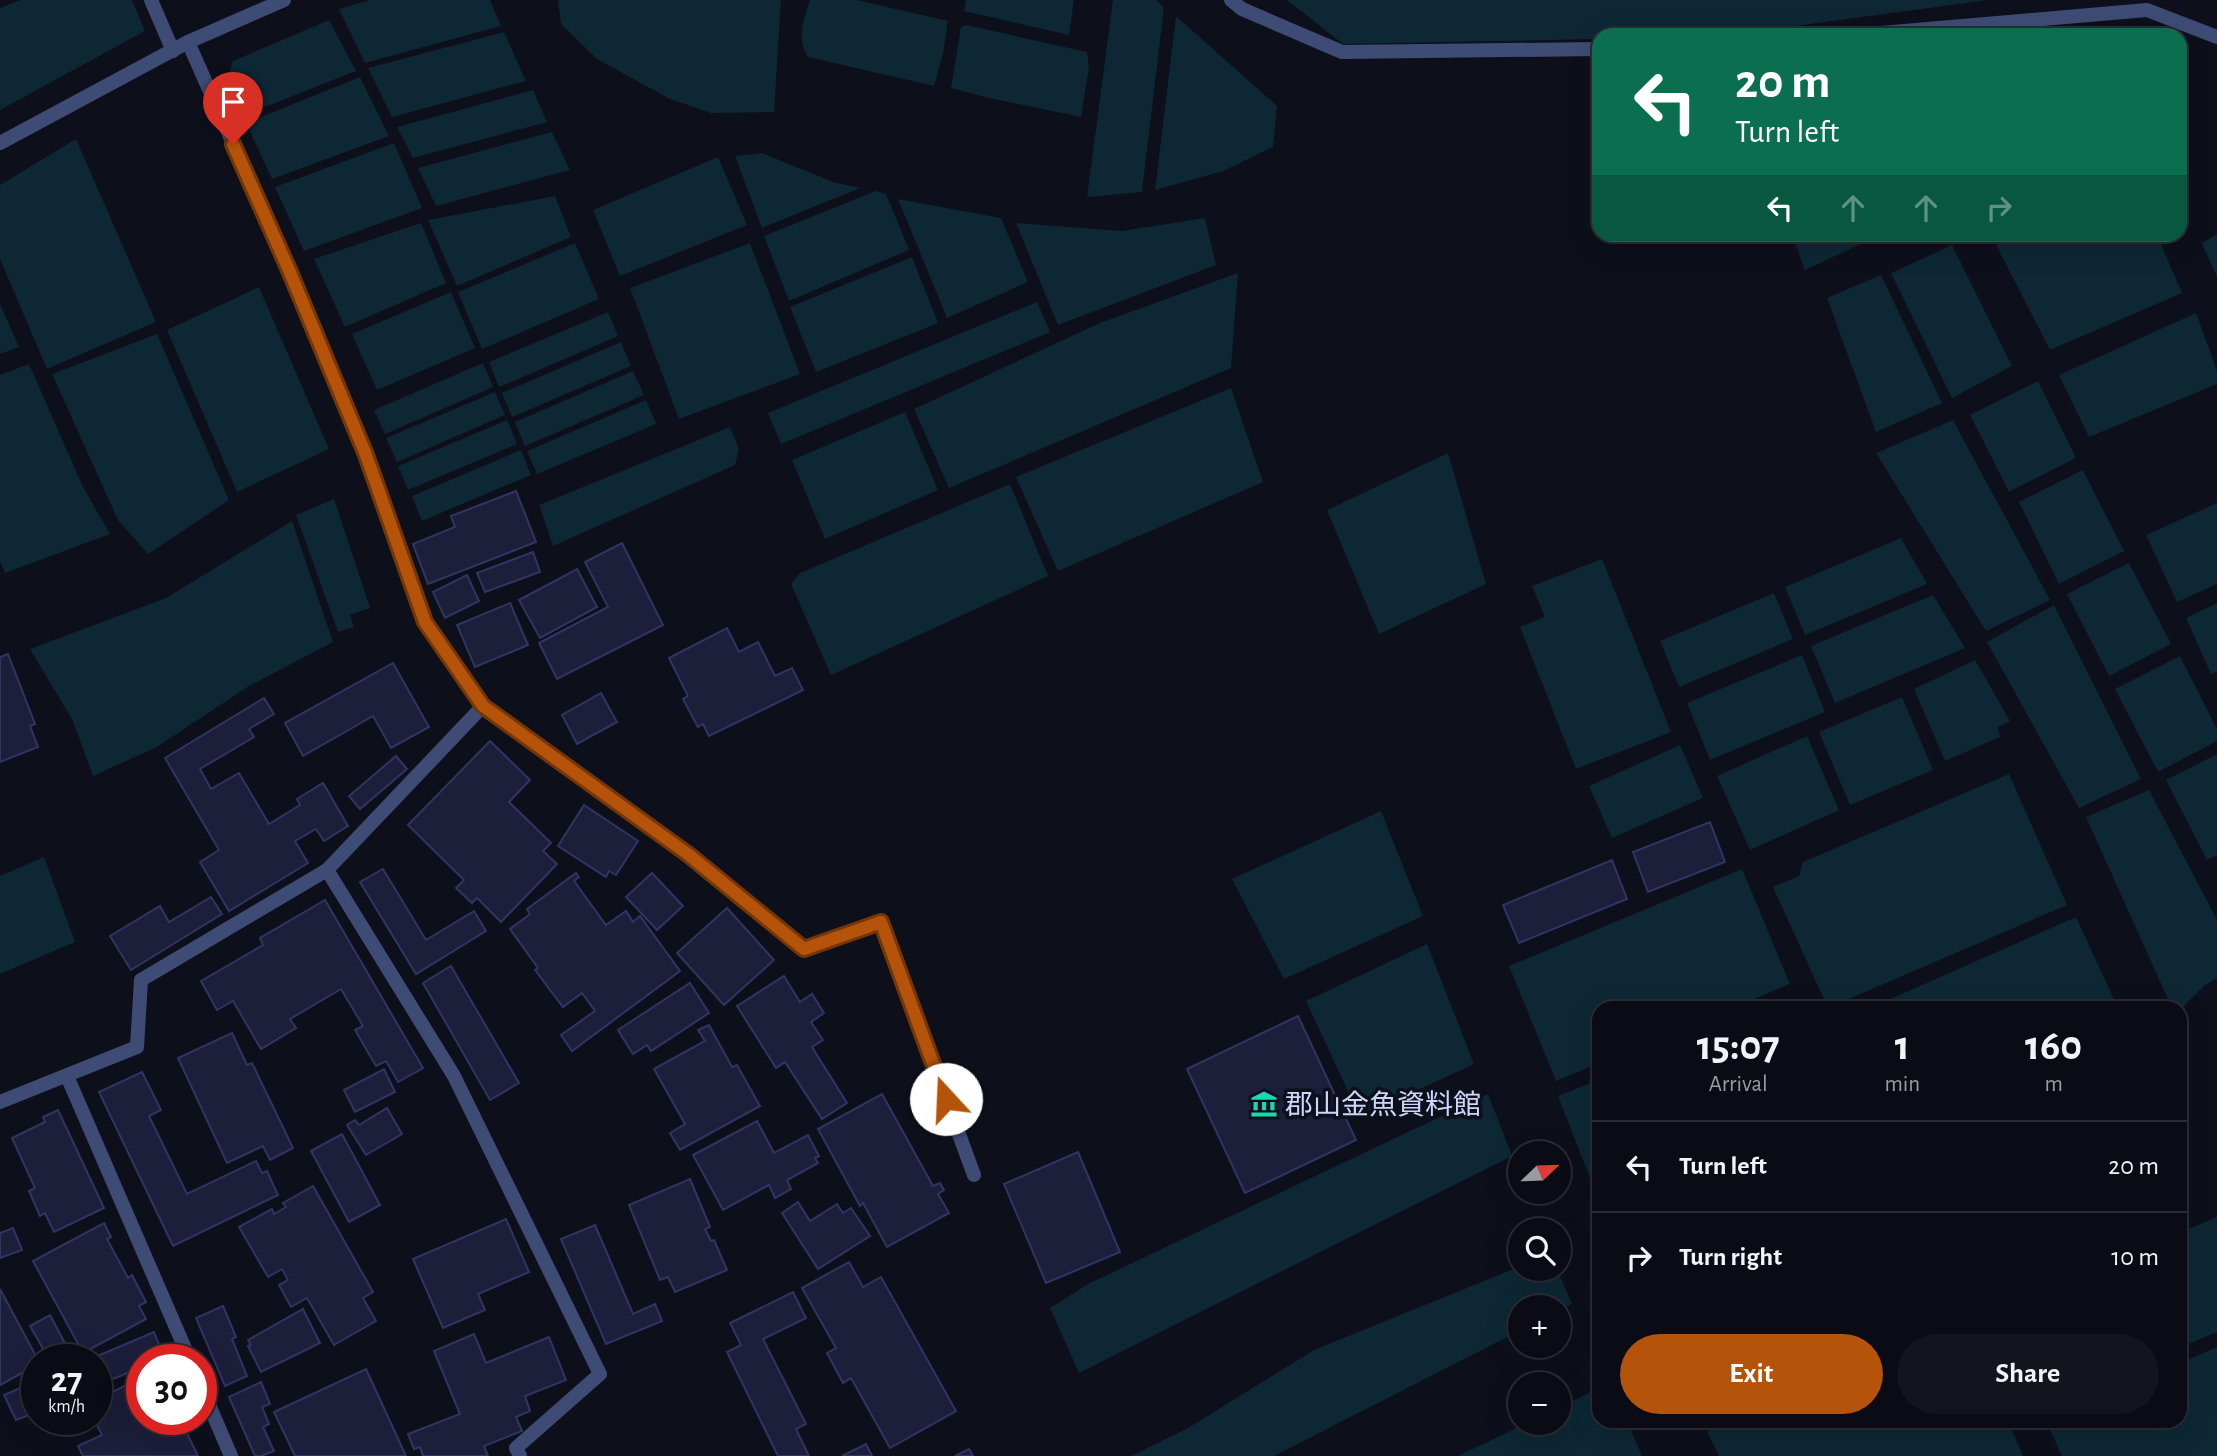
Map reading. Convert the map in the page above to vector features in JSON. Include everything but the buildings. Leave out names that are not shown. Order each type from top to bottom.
[{"type":"street","points":[[151,0],[173,51]]},
{"type":"street","points":[[0,143],[188,42],[284,0]]},
{"type":"street","points":[[1231,0],[1242,9],[1342,52],[1592,49]]},
{"type":"street","points":[[1939,28],[2147,10],[2217,37]]},
{"type":"street","points":[[188,42],[289,270],[361,443],[425,622],[483,706],[689,855],[804,949],[881,922],[974,1175]]},
{"type":"street","points":[[0,1102],[137,1047],[141,980],[327,870],[483,706]]},
{"type":"street","points":[[327,870],[454,1076],[600,1374],[516,1448],[520,1456]]},
{"type":"street","points":[[67,1076],[183,1344]]},
{"type":"street","points":[[217,1423],[231,1456]]},
{"type":"water","points":[[20,0],[132,0],[145,31],[0,110],[0,8]]},
{"type":"water","points":[[370,0],[490,0],[501,26],[365,63],[339,9]]},
{"type":"water","points":[[558,0],[781,0],[774,112],[711,113],[670,99],[597,59],[561,24]]},
{"type":"water","points":[[810,0],[857,0],[948,21],[934,86],[808,57],[802,36]]},
{"type":"water","points":[[966,0],[1074,0],[1069,35],[964,11]]},
{"type":"water","points":[[1113,0],[1156,0],[1164,7],[1142,192],[1087,197]]},
{"type":"water","points":[[1287,0],[1989,0],[1780,28],[1592,28],[1592,39],[1343,44]]},
{"type":"water","points":[[1176,16],[1277,106],[1273,147],[1223,171],[1155,190]]},
{"type":"water","points":[[329,20],[356,71],[242,116],[229,73],[233,61]]},
{"type":"water","points":[[966,25],[1087,52],[1089,67],[1081,117],[951,88],[961,27]]},
{"type":"water","points":[[504,32],[526,81],[392,117],[368,68]]},
{"type":"water","points":[[360,77],[389,136],[272,179],[246,123]]},
{"type":"water","points":[[533,90],[547,122],[413,158],[397,127]]},
{"type":"water","points":[[552,132],[570,170],[436,206],[418,168]]},
{"type":"water","points":[[76,139],[156,322],[47,369],[0,259],[0,185]]},
{"type":"water","points":[[394,143],[422,208],[304,251],[275,187]]},
{"type":"water","points":[[762,153],[833,182],[860,188],[762,228],[735,156]]},
{"type":"water","points":[[718,157],[747,225],[620,276],[593,210]]},
{"type":"water","points":[[876,191],[886,194],[909,250],[789,301],[764,236]]},
{"type":"water","points":[[555,196],[571,237],[457,286],[428,220]]},
{"type":"water","points":[[898,199],[1001,218],[1028,282],[947,318]]},
{"type":"water","points":[[1205,218],[1216,265],[1058,325],[1016,223],[1122,231]]},
{"type":"water","points":[[421,223],[446,283],[345,327],[314,259]]},
{"type":"water","points":[[2217,234],[2217,277],[2202,243]]},
{"type":"water","points":[[1795,242],[1865,242],[1805,270]]},
{"type":"water","points":[[1995,242],[2160,242],[2182,293],[2050,350]]},
{"type":"water","points":[[575,243],[599,299],[482,349],[458,292]]},
{"type":"water","points":[[750,243],[800,374],[679,419],[630,288]]},
{"type":"water","points":[[1952,245],[2012,366],[1952,398],[1891,273]]},
{"type":"water","points":[[912,257],[938,323],[816,372],[790,307]]},
{"type":"water","points":[[1238,273],[1231,368],[949,488],[914,409],[1100,323]]},
{"type":"water","points":[[1881,275],[1942,403],[1876,432],[1827,298]]},
{"type":"water","points":[[259,287],[329,449],[237,492],[167,330]]},
{"type":"water","points":[[451,292],[475,348],[377,390],[352,334]]},
{"type":"water","points":[[1037,302],[1050,332],[781,444],[768,413]]},
{"type":"water","points":[[0,304],[19,347],[0,354]]},
{"type":"water","points":[[608,312],[618,336],[499,387],[489,362]]},
{"type":"water","points":[[2196,313],[2217,371],[2217,384],[2089,437],[2059,375]]},
{"type":"water","points":[[157,334],[229,500],[148,554],[118,520],[52,374]]},
{"type":"water","points":[[621,342],[631,366],[512,417],[502,393]]},
{"type":"water","points":[[483,363],[493,387],[385,434],[374,410]]},
{"type":"water","points":[[29,364],[83,487],[110,534],[5,573],[0,561],[0,375]]},
{"type":"water","points":[[633,371],[644,395],[525,446],[515,422]]},
{"type":"water","points":[[2038,381],[2076,458],[2009,492],[1970,415]]},
{"type":"water","points":[[1231,388],[1263,482],[1058,571],[1016,477]]},
{"type":"water","points":[[495,392],[505,415],[397,462],[386,438]]},
{"type":"water","points":[[646,400],[656,424],[537,474],[527,451]]},
{"type":"water","points":[[905,412],[938,490],[825,539],[792,460]]},
{"type":"water","points":[[507,420],[517,444],[408,490],[398,466]]},
{"type":"water","points":[[1953,420],[2050,600],[1986,631],[1876,453]]},
{"type":"water","points":[[730,427],[739,449],[735,465],[553,546],[539,505]]},
{"type":"water","points":[[521,450],[531,475],[422,521],[412,496]]},
{"type":"water","points":[[1448,453],[1486,584],[1379,634],[1327,510]]},
{"type":"water","points":[[2083,470],[2124,551],[2059,584],[2019,502]]},
{"type":"water","points":[[1010,484],[1048,576],[831,675],[791,584],[800,573]]},
{"type":"water","points":[[334,499],[370,608],[350,615],[354,627],[338,632],[296,515]]},
{"type":"water","points":[[2217,503],[2217,584],[2177,602],[2146,535]]},
{"type":"water","points":[[292,521],[333,642],[249,686],[157,747],[93,776],[72,719],[30,649],[166,598]]},
{"type":"water","points":[[1901,538],[1927,584],[1805,635],[1785,587]]},
{"type":"water","points":[[1602,559],[1671,732],[1576,769],[1520,627],[1545,617],[1532,586]]},
{"type":"water","points":[[2129,563],[2171,644],[2109,676],[2067,594]]},
{"type":"water","points":[[1774,593],[1793,639],[1679,687],[1660,641]]},
{"type":"water","points":[[1933,595],[1965,648],[1835,703],[1811,646]]},
{"type":"water","points":[[2217,603],[2217,672],[2211,674],[2186,618]]},
{"type":"water","points":[[2054,605],[2141,779],[2079,808],[1987,642]]},
{"type":"water","points":[[1802,655],[1825,712],[1710,760],[1687,703]]},
{"type":"water","points":[[2180,656],[2217,729],[2217,741],[2158,772],[2115,689]]},
{"type":"water","points":[[1975,660],[2010,721],[1998,727],[2000,737],[1945,761],[1914,689]]},
{"type":"water","points":[[1902,697],[1933,770],[1850,805],[1819,732]]},
{"type":"water","points":[[1807,736],[1839,810],[1750,850],[1717,776]]},
{"type":"water","points":[[1680,745],[1703,798],[1612,838],[1589,786]]},
{"type":"water","points":[[2217,754],[2217,855],[2207,860],[2166,780]]},
{"type":"water","points":[[2009,774],[2067,905],[1844,1001],[1825,1001],[1773,887],[1799,876],[1803,862]]},
{"type":"water","points":[[2149,790],[2217,920],[2217,978],[2205,985],[2187,1003],[2169,1001],[2086,817]]},
{"type":"water","points":[[1381,811],[1423,916],[1284,979],[1232,879]]},
{"type":"water","points":[[44,857],[75,942],[0,974],[0,876]]},
{"type":"water","points":[[1742,869],[1790,984],[1749,1001],[1592,1001],[1592,1066],[1556,1081],[1509,966]]},
{"type":"water","points":[[2076,917],[2115,1001],[1886,1001]]},
{"type":"water","points":[[1427,944],[1474,1064],[1360,1117],[1306,1001]]},
{"type":"water","points":[[1592,1083],[1592,1183],[1558,1096]]},
{"type":"water","points":[[1488,1094],[1508,1146],[1508,1158],[1079,1373],[1050,1308],[1088,1284]]},
{"type":"water","points":[[2217,1217],[2217,1332],[2187,1344],[2187,1230]]},
{"type":"water","points":[[1508,1271],[1508,1281],[1562,1281],[1568,1295],[1508,1295],[1508,1337],[1274,1456],[1131,1456],[1188,1428],[1314,1350]]},
{"type":"water","points":[[2217,1347],[2217,1456],[2062,1456],[2049,1428],[2187,1428],[2187,1360]]},
{"type":"water","points":[[1592,1392],[1592,1428],[1630,1428],[1642,1456],[1458,1456],[1508,1432],[1508,1435],[1571,1435],[1571,1402]]},
{"type":"water","points":[[1720,1428],[2011,1428],[2023,1456],[1719,1456],[1707,1431]]},
{"type":"place","name":"郡山金魚資料館","points":[[1264,1104]]},
{"type":"route","points":[[233,144],[366,455],[425,622],[483,706],[689,855],[804,949],[881,922],[946,1099]]}]
